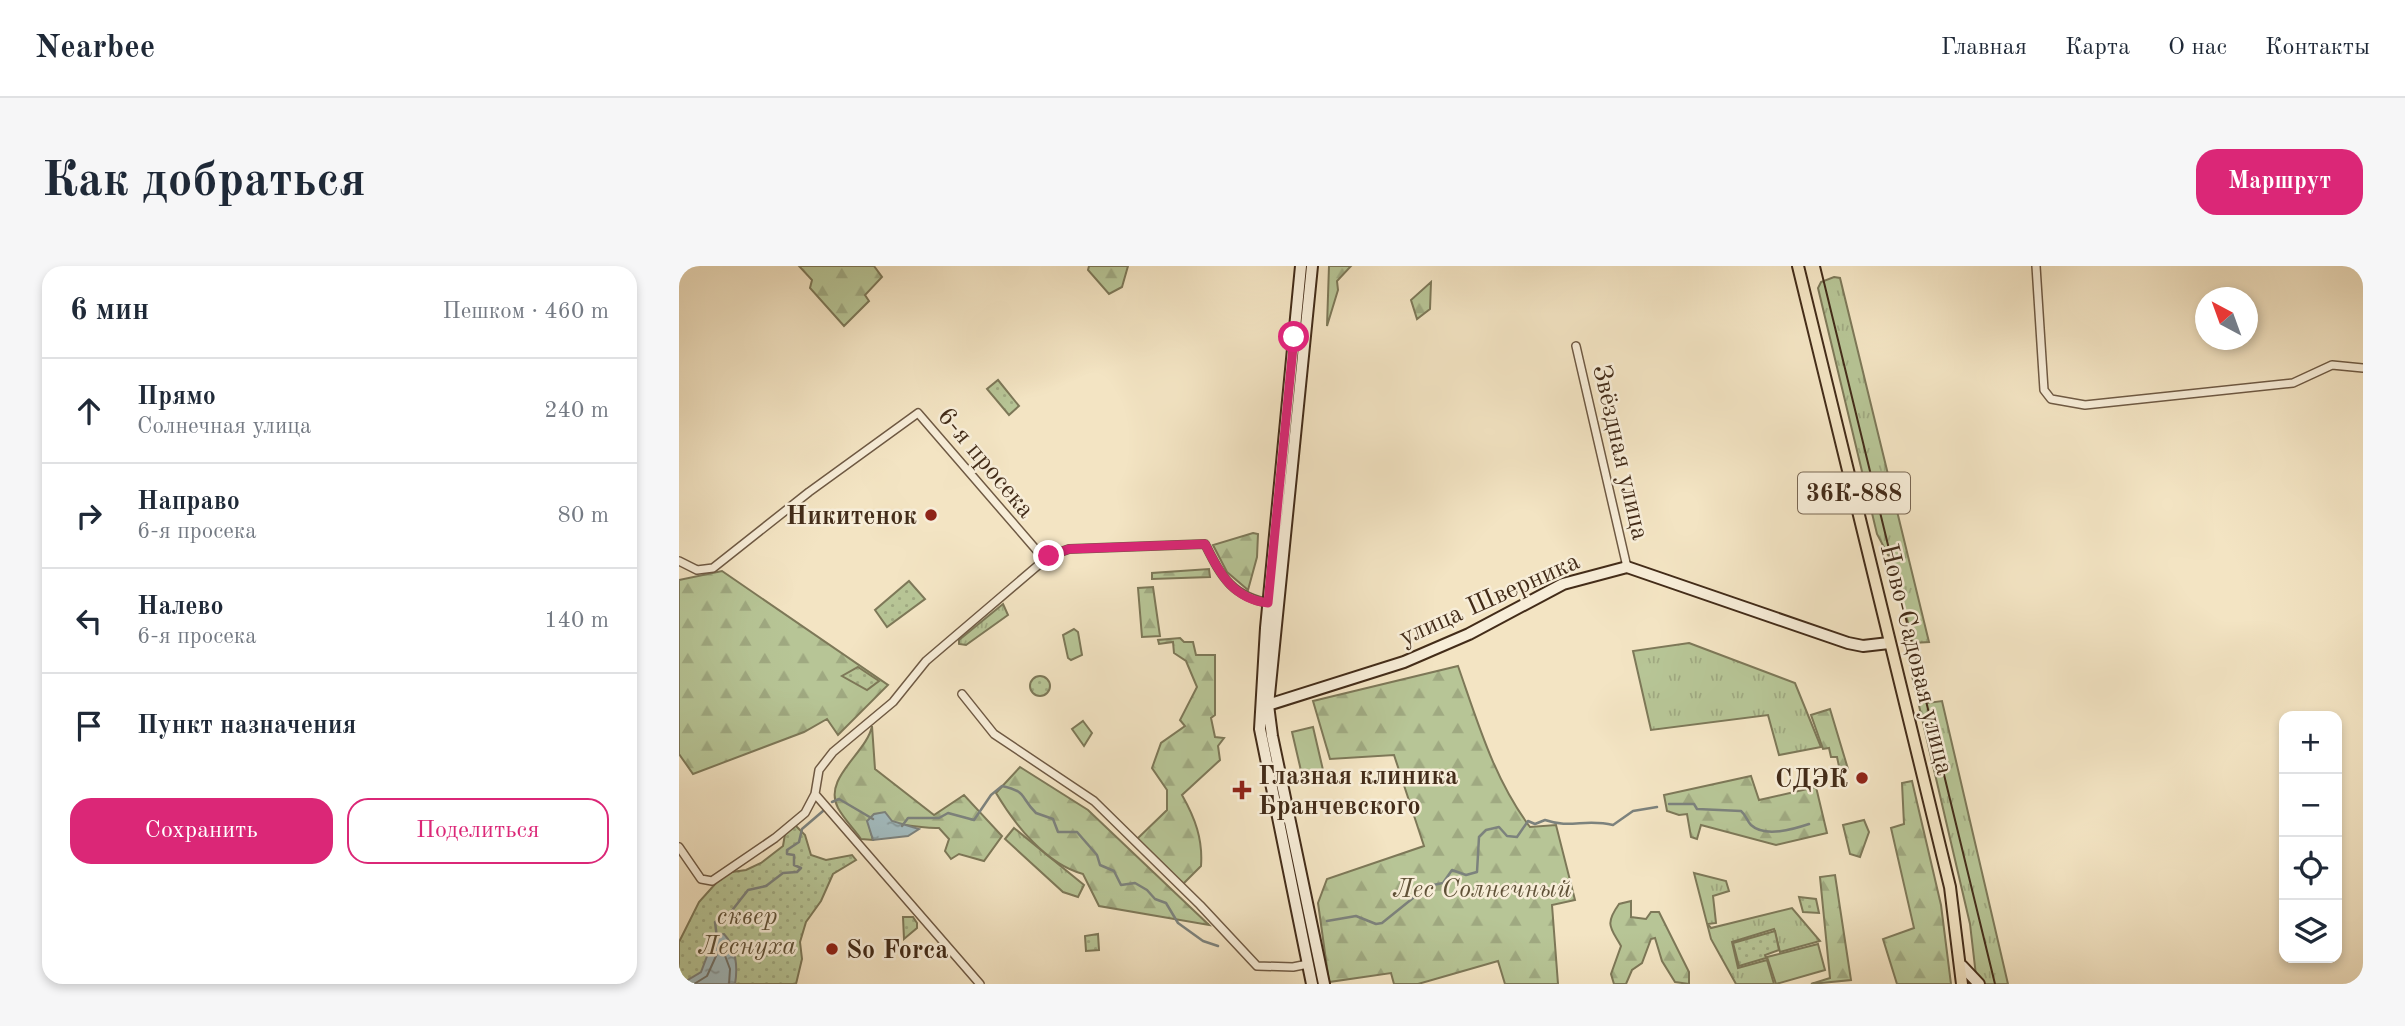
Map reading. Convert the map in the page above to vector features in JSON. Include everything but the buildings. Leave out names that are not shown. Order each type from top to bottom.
[{"type":"main road","points":[[1301,266],[1268,603],[1259,729],[1282,851],[1312,984]]},
{"type":"main road","points":[[1312,266],[1268,705],[1272,736],[1324,984]]},
{"type":"main road","name":"Ново-Садовая улица","points":[[1798,266],[1947,875],[1962,966],[1962,984]]},
{"type":"main road","points":[[1627,568],[1848,643],[1863,646],[1889,643]]},
{"type":"main road","name":"улица Шверника","points":[[1268,705],[1404,662],[1469,634],[1563,584],[1627,568]]},
{"type":"main road","points":[[1962,966],[1979,984]]},
{"type":"street","points":[[2036,266],[2045,390],[2051,398],[2085,405],[2293,383],[2332,365],[2363,368]]},
{"type":"street","name":"Звёздная улица","points":[[1576,346],[1627,568]]},
{"type":"street","name":"6-я просека","points":[[679,561],[697,570],[713,568],[809,492],[918,413],[1026,540],[1039,553],[1049,556]]},
{"type":"street","points":[[679,847],[701,879],[712,881],[788,829],[805,813],[815,794],[819,770],[833,752],[893,702],[926,661],[1049,556],[1069,549],[1205,544],[1226,583],[1242,594],[1280,605]]},
{"type":"street","points":[[961,694],[994,734],[1104,810],[1257,965],[1293,967],[1308,964]]},
{"type":"street","points":[[815,794],[980,984]]},
{"type":"green space","points":[[799,266],[874,266],[882,277],[865,295],[869,301],[844,326],[810,288],[812,280]]},
{"type":"green space","points":[[1089,266],[1128,266],[1122,287],[1109,294],[1088,270]]},
{"type":"green space","points":[[1329,266],[1351,266],[1337,281],[1338,290],[1327,326]]},
{"type":"green space","points":[[1834,277],[1840,278],[1929,642],[1913,643],[1894,566],[1877,534],[1818,288],[1821,282]]},
{"type":"green space","points":[[1431,282],[1430,309],[1417,319],[1411,300]]},
{"type":"green space","points":[[998,380],[1019,406],[1009,415],[987,389]]},
{"type":"green space","points":[[1253,533],[1258,534],[1257,557],[1248,590],[1227,572],[1213,545]]},
{"type":"green space","points":[[1209,569],[1210,577],[1152,579],[1152,573]]},
{"type":"green space","points":[[722,571],[888,685],[838,735],[827,719],[804,732],[693,774],[679,754],[679,580]]},
{"type":"green space","points":[[909,581],[925,599],[887,627],[875,610]]},
{"type":"green space","points":[[1153,587],[1160,636],[1142,637],[1138,588]]},
{"type":"green space","points":[[1003,604],[1008,615],[966,645],[959,644],[959,640]]},
{"type":"green space","points":[[1074,629],[1078,632],[1082,655],[1071,660],[1068,658],[1063,635]]},
{"type":"green space","points":[[1180,638],[1184,642],[1193,642],[1196,655],[1215,655],[1215,715],[1211,718],[1215,737],[1224,738],[1218,746],[1220,760],[1182,795],[1191,812],[1201,847],[1201,866],[1183,884],[1137,839],[1167,810],[1167,790],[1152,768],[1161,743],[1185,726],[1180,720],[1197,687],[1186,661],[1174,653],[1173,642],[1159,644],[1158,640]]},
{"type":"green space","points":[[1689,643],[1795,683],[1821,747],[1779,755],[1768,715],[1651,730],[1633,651]]},
{"type":"green space","points":[[1913,661],[1920,661],[1928,703],[1942,701],[2008,984],[1977,984],[1970,924],[1910,667]]},
{"type":"green space","name":"Лес Солнечный","points":[[1458,666],[1488,750],[1517,809],[1530,827],[1556,825],[1575,900],[1552,905],[1558,984],[1505,984],[1498,961],[1418,984],[1394,984],[1391,973],[1329,982],[1318,903],[1327,879],[1424,846],[1394,755],[1330,759],[1313,701]]},
{"type":"green space","points":[[858,667],[879,681],[867,690],[842,676]]},
{"type":"green space","points":[[1040,676],[1047,679],[1050,686],[1047,693],[1040,696],[1033,693],[1030,686],[1033,679]]},
{"type":"green space","points":[[1830,709],[1848,769],[1840,771],[1837,757],[1831,757],[1829,748],[1823,749],[1811,715]]},
{"type":"green space","points":[[1083,721],[1092,733],[1084,746],[1072,729]]},
{"type":"green space","points":[[872,726],[875,769],[934,815],[964,795],[1002,836],[984,861],[959,854],[951,859],[945,851],[949,839],[939,828],[868,821],[873,840],[861,839],[838,808],[836,786]]},
{"type":"green space","points":[[1313,727],[1323,770],[1302,775],[1292,732]]},
{"type":"green space","points":[[1020,767],[1088,810],[1209,925],[1099,906],[1083,874],[1056,862],[1033,842],[1012,818],[996,793]]},
{"type":"green space","points":[[1751,776],[1759,800],[1816,787],[1827,833],[1776,845],[1701,825],[1697,839],[1691,837],[1687,814],[1679,815],[1667,811],[1664,795]]},
{"type":"green space","points":[[1912,781],[1941,905],[1951,984],[1897,984],[1883,939],[1914,928],[1891,828],[1904,824],[1902,783]]},
{"type":"green space","points":[[1864,820],[1869,832],[1860,857],[1850,854],[1843,825]]},
{"type":"green space","name":"сквер Леснуха","points":[[795,825],[805,835],[811,855],[826,860],[852,855],[856,860],[833,874],[821,901],[806,922],[800,942],[802,959],[796,984],[679,984],[679,942],[699,902],[725,873],[746,870],[761,863],[783,846],[785,834]]},
{"type":"green space","points":[[1014,828],[1084,885],[1078,897],[1063,892],[1005,839]]},
{"type":"green space","points":[[1694,873],[1726,881],[1729,891],[1713,896],[1716,923],[1708,924],[1711,928],[1792,908],[1820,941],[1780,952],[1774,929],[1732,942],[1738,968],[1767,960],[1774,984],[1736,984],[1711,939]]},
{"type":"green space","points":[[1835,875],[1851,980],[1811,984],[1830,978],[1820,877]]},
{"type":"green space","points":[[1799,897],[1816,899],[1819,913],[1803,912]]},
{"type":"green space","points":[[1631,901],[1631,917],[1646,919],[1651,912],[1659,912],[1689,972],[1689,984],[1675,982],[1662,961],[1655,938],[1651,939],[1642,963],[1632,970],[1626,984],[1614,984],[1611,974],[1621,946],[1610,922],[1619,904]]},
{"type":"green space","points":[[903,917],[913,917],[917,923],[917,928],[904,939]]},
{"type":"green space","points":[[1775,931],[1779,950],[1765,955],[1766,958],[1739,966],[1733,943]]},
{"type":"green space","points":[[1098,934],[1099,950],[1086,951],[1085,936]]},
{"type":"green space","points":[[1818,944],[1825,970],[1776,984],[1767,957]]},
{"type":"water","points":[[885,812],[892,821],[919,829],[908,836],[873,840],[867,821],[874,814]]},
{"type":"water","points":[[724,934],[735,958],[735,984],[681,984],[701,972],[715,935]]},
{"type":"waterway","points":[[902,826],[908,818],[939,818],[948,813],[974,820],[991,795],[1002,786],[1010,788],[1020,793],[1036,813],[1053,819],[1058,832],[1077,832],[1097,855],[1100,865],[1114,871],[1121,885],[1135,883],[1147,890],[1155,899],[1166,903],[1178,923],[1203,941],[1218,946]]},
{"type":"waterway","points":[[832,802],[839,799],[873,819]]},
{"type":"waterway","points":[[1669,804],[1694,804],[1697,809],[1741,811],[1751,825],[1764,831],[1780,831],[1809,824]]},
{"type":"waterway","points":[[1327,921],[1356,916],[1376,924],[1382,923],[1428,886],[1443,883],[1452,870],[1466,875],[1477,872],[1479,837],[1486,830],[1499,827],[1507,836],[1517,837],[1528,821],[1535,824],[1545,820],[1563,824],[1613,825],[1633,811],[1657,807]]},
{"type":"waterway","points":[[717,938],[715,922],[730,913],[748,890],[766,886],[783,873],[797,872],[801,868],[794,865],[794,855],[787,854],[787,850],[799,842],[802,829],[823,811]]},
{"type":"tram line","points":[[1820,266],[1995,984]]},
{"type":"place","name":"Никитенок","points":[[931,515]]},
{"type":"place","name":"СДЭК","points":[[1862,778]]},
{"type":"place","name":"Глазная клиника Бранчевского","points":[[1242,790]]},
{"type":"place","name":"So Forca","points":[[832,949]]},
{"type":"route","points":[[1049,556],[1069,549],[1193,542],[1205,544],[1226,583],[1258,602],[1268,603],[1291,395],[1294,337]]}]
